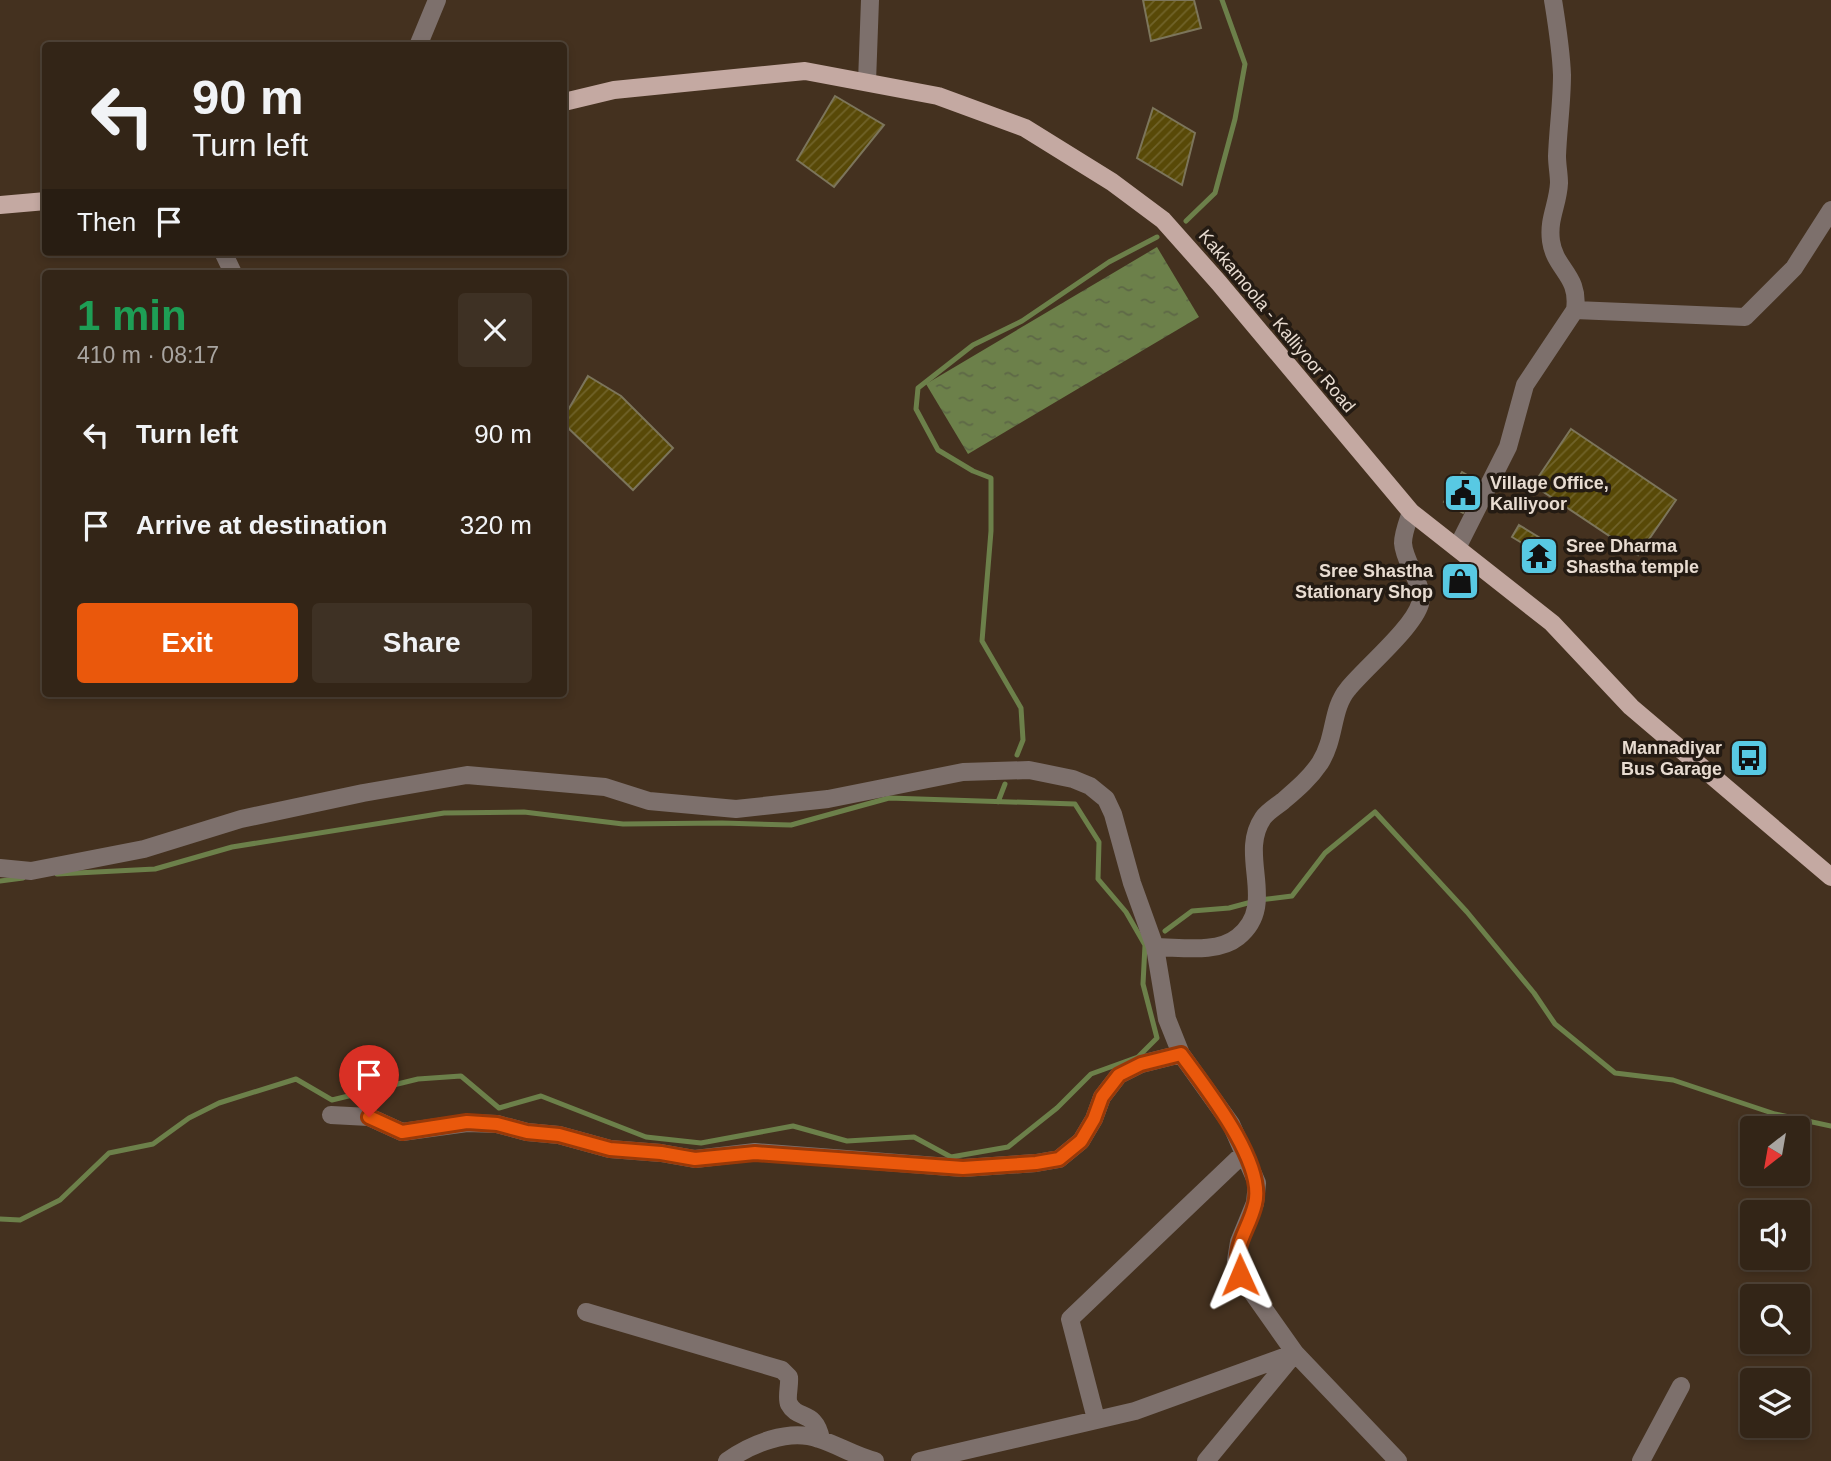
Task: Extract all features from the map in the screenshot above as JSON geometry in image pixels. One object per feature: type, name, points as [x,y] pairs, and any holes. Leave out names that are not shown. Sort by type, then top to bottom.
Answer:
[{"type":"main road","name":"Kakkamoola - Kalliyoor Road","points":[[567,101],[614,90],[805,71],[938,96],[1025,128],[1112,182],[1163,220],[1411,512],[1552,623],[1631,706],[1831,877]]},
{"type":"main road","points":[[0,205],[42,201]]},
{"type":"street","points":[[420,42],[437,0]]},
{"type":"street","points":[[867,82],[870,0]]},
{"type":"street","points":[[1457,548],[1508,447],[1525,385],[1575,310],[1577,296],[1574,285],[1552,245],[1549,222],[1557,200],[1559,183],[1557,158],[1562,77],[1553,0]]},
{"type":"street","points":[[1575,310],[1745,317],[1794,268],[1831,211]]},
{"type":"street","points":[[1155,947],[1216,947],[1237,939],[1253,922],[1259,900],[1253,860],[1256,838],[1263,819],[1301,786],[1319,764],[1329,748],[1338,706],[1346,691],[1412,618],[1420,602],[1418,586],[1407,563],[1403,541],[1411,512]]},
{"type":"street","points":[[0,868],[31,871],[144,849],[242,819],[363,793],[467,775],[605,787],[649,801],[736,809],[828,799],[963,772],[1029,770],[1073,779],[1090,786],[1106,799],[1113,814],[1132,883],[1155,947],[1167,1019],[1181,1054],[1231,1124],[1257,1183],[1255,1203],[1239,1242],[1236,1261],[1240,1275],[1295,1353],[1398,1461]]},
{"type":"street","points":[[331,1115],[369,1117],[402,1132],[467,1122],[497,1124],[527,1132],[559,1135],[610,1149],[695,1159],[755,1153],[963,1168],[1036,1163],[1059,1159],[1081,1141],[1094,1119],[1102,1097],[1119,1075],[1141,1064],[1181,1054]]},
{"type":"street","points":[[1096,1419],[1070,1319],[1244,1153]]},
{"type":"street","points":[[586,1312],[782,1370],[789,1377],[790,1407],[812,1418],[821,1439]]},
{"type":"street","points":[[920,1461],[1135,1411],[1295,1353]]},
{"type":"street","points":[[1206,1461],[1295,1353]]},
{"type":"street","points":[[1641,1461],[1681,1386]]},
{"type":"street","points":[[727,1461],[746,1448],[776,1437],[813,1437],[875,1461]]},
{"type":"water","points":[[1157,247],[1199,317],[968,454],[926,384]]},
{"type":"building","points":[[1143,0],[1194,0],[1201,28],[1151,41]]},
{"type":"building","points":[[835,96],[884,125],[834,187],[797,160]]},
{"type":"building","points":[[1153,108],[1195,133],[1182,185],[1137,158]]},
{"type":"building","points":[[588,376],[621,396],[673,448],[633,490],[567,427],[567,412]]},
{"type":"building","points":[[1571,429],[1676,500],[1638,555],[1533,485]]},
{"type":"building","name":"Village Office, Kalliyoor","points":[[1462,472],[1481,483],[1463,513],[1444,502]]},
{"type":"building","name":"Sree Dharma Shastha temple","points":[[1519,525],[1555,547],[1540,573],[1524,563],[1532,549],[1512,537]]},
{"type":"waterway","points":[[1186,221],[1215,193],[1235,119],[1245,64],[1222,0]]},
{"type":"waterway","points":[[1017,755],[1023,740],[1021,708],[982,641],[991,531],[991,478],[973,471],[938,450],[916,409],[918,388],[973,345],[1022,321],[1109,262],[1157,237]]},
{"type":"waterway","points":[[998,802],[1005,784]]},
{"type":"waterway","points":[[0,1219],[20,1220],[60,1200],[109,1153],[153,1144],[189,1118],[219,1103],[296,1079],[332,1100],[418,1079],[461,1076],[499,1108],[541,1096],[646,1137],[701,1143],[793,1126],[847,1141],[914,1137],[951,1157],[1008,1147],[1057,1108],[1091,1074],[1138,1057],[1157,1038],[1143,984],[1145,945],[1126,912],[1098,879],[1099,842],[1075,804],[889,798],[791,825],[623,824],[524,812],[444,813],[232,847],[155,869],[57,874]]},
{"type":"waterway","points":[[1165,931],[1192,911],[1229,908],[1259,900],[1292,896],[1325,853],[1375,812],[1467,912],[1534,993],[1555,1024],[1615,1073],[1673,1080],[1775,1114],[1831,1126]]},
{"type":"waterway","points":[[0,881],[23,878]]},
{"type":"place","name":"Village Office, Kalliyoor","points":[[1463,493]]},
{"type":"place","name":"Sree Dharma Shastha temple","points":[[1539,556]]},
{"type":"place","name":"Sree Shastha Stationary Shop","points":[[1460,581]]},
{"type":"place","name":"Mannadiyar Bus Garage","points":[[1749,758]]},
{"type":"route","points":[[369,1117],[402,1132],[467,1122],[497,1124],[527,1132],[559,1135],[610,1149],[695,1159],[755,1153],[963,1168],[1036,1163],[1059,1159],[1081,1141],[1094,1119],[1102,1097],[1119,1075],[1141,1064],[1181,1054],[1231,1124],[1257,1183],[1255,1203],[1239,1242],[1236,1261],[1240,1275]]}]
